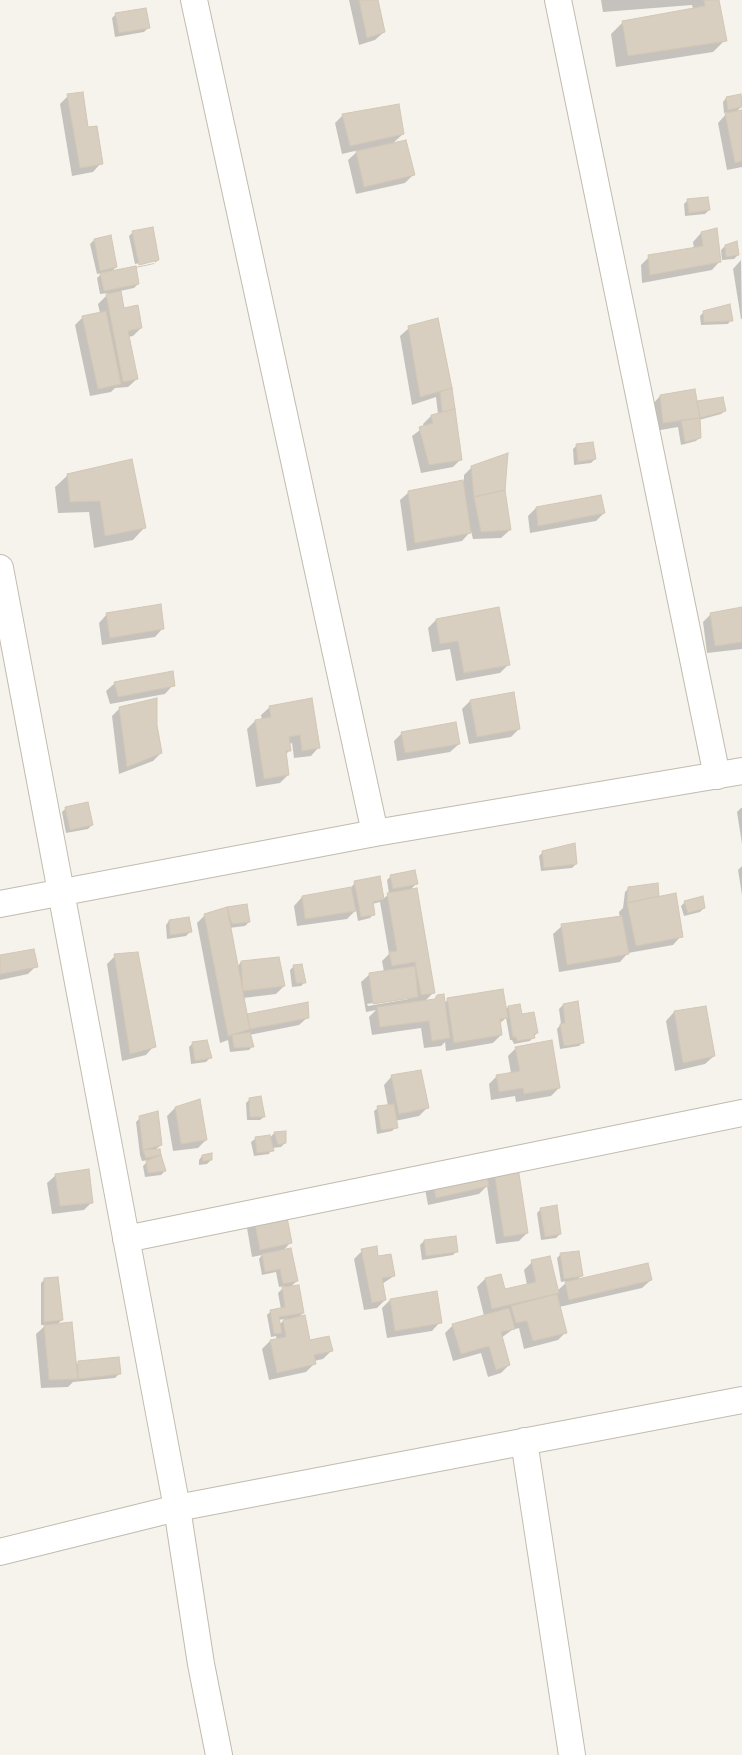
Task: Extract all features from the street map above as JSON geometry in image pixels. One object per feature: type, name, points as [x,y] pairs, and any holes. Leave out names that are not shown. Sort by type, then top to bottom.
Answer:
[{"type":"street","points":[[194,0],[375,833]]},
{"type":"street","points":[[0,904],[375,833],[730,774],[558,0]]},
{"type":"street","points":[[0,568],[177,1508],[201,1664],[219,1755]]},
{"type":"street","points":[[126,1239],[742,1113]]},
{"type":"street","points":[[0,1552],[177,1508],[742,1400]]},
{"type":"street","points":[[524,1441],[572,1755]]},
{"type":"building","points":[[359,0],[378,0],[385,32],[367,38]]},
{"type":"building","points":[[704,0],[719,0],[727,41],[628,56],[622,21],[705,6]]},
{"type":"building","points":[[146,8],[150,28],[119,33],[115,13]]},
{"type":"building","points":[[83,92],[88,127],[97,126],[103,164],[80,168],[67,94]]},
{"type":"building","points":[[741,94],[742,107],[728,110],[726,97]]},
{"type":"building","points":[[399,104],[404,134],[350,146],[342,114]]},
{"type":"building","points":[[742,110],[742,161],[735,163],[725,113]]},
{"type":"building","points":[[406,140],[415,175],[364,187],[356,151]]},
{"type":"building","points":[[708,197],[710,210],[689,213],[687,199]]},
{"type":"building","points":[[153,227],[159,260],[139,265],[132,231]]},
{"type":"building","points":[[717,228],[721,262],[650,275],[648,255],[703,246],[701,232]]},
{"type":"building","points":[[111,235],[117,267],[100,271],[94,239]]},
{"type":"building","points":[[737,241],[739,255],[726,257],[725,245]]},
{"type":"building","points":[[136,266],[139,284],[104,291],[100,273]]},
{"type":"building","points":[[121,291],[124,308],[138,305],[142,328],[128,331],[138,379],[123,382],[106,294]]},
{"type":"building","points":[[730,304],[733,321],[704,322],[703,311]]},
{"type":"building","points":[[106,311],[121,384],[98,389],[82,316]]},
{"type":"building","points":[[438,318],[452,388],[420,397],[408,326]]},
{"type":"building","points":[[452,388],[455,409],[442,412],[440,392]]},
{"type":"building","points":[[695,389],[700,418],[663,423],[660,395]]},
{"type":"building","points":[[723,397],[726,411],[700,418],[697,401]]},
{"type":"building","points":[[455,409],[462,460],[429,465],[419,427],[433,423],[431,415]]},
{"type":"building","points":[[700,418],[701,438],[685,442],[681,420]]},
{"type":"building","points":[[593,442],[596,459],[578,462],[576,444]]},
{"type":"building","points":[[508,453],[505,490],[474,497],[471,466]]},
{"type":"building","points":[[132,459],[146,528],[105,536],[100,501],[70,502],[67,474]]},
{"type":"building","points":[[463,480],[471,533],[415,543],[408,491]]},
{"type":"building","points":[[505,490],[511,530],[481,532],[474,497]]},
{"type":"building","points":[[601,495],[605,513],[538,526],[536,507]]},
{"type":"building","points":[[161,604],[164,629],[110,638],[106,613]]},
{"type":"building","points":[[499,607],[510,665],[464,673],[458,641],[440,644],[436,619]]},
{"type":"building","points":[[742,607],[742,642],[715,646],[710,613]]},
{"type":"building","points":[[173,671],[175,686],[118,697],[114,682]]},
{"type":"building","points":[[514,692],[520,729],[477,737],[470,700]]},
{"type":"building","points":[[157,698],[157,725],[162,753],[127,767],[119,707]]},
{"type":"building","points":[[312,698],[320,748],[302,751],[300,735],[289,737],[291,751],[286,751],[289,775],[264,779],[255,720],[271,717],[269,706]]},
{"type":"building","points":[[456,722],[460,744],[405,753],[401,732]]},
{"type":"building","points":[[88,802],[93,825],[70,830],[65,807]]},
{"type":"building","points":[[575,843],[577,864],[544,868],[542,851]]},
{"type":"building","points":[[415,870],[418,884],[393,889],[390,875]]},
{"type":"building","points":[[380,876],[384,899],[373,902],[375,915],[361,917],[354,881]]},
{"type":"building","points":[[658,883],[659,896],[627,903],[628,887]]},
{"type":"building","points":[[351,887],[356,911],[305,919],[302,896]]},
{"type":"building","points":[[417,888],[435,993],[421,995],[415,962],[392,966],[389,952],[397,951],[387,893]]},
{"type":"building","points":[[676,893],[683,937],[636,946],[627,903]]},
{"type":"building","points":[[703,896],[705,908],[688,913],[684,901]]},
{"type":"building","points":[[247,904],[250,922],[232,924],[227,907]]},
{"type":"building","points":[[227,907],[250,1029],[228,1036],[204,914]]},
{"type":"building","points":[[622,916],[629,954],[567,965],[561,924]]},
{"type":"building","points":[[189,917],[192,932],[170,935],[169,920]]},
{"type":"building","points":[[34,949],[38,967],[0,974],[0,955]]},
{"type":"building","points":[[138,952],[156,1047],[130,1054],[114,954]]},
{"type":"building","points":[[279,957],[285,986],[243,991],[241,961]]},
{"type":"building","points":[[302,964],[306,983],[296,983],[293,965]]},
{"type":"building","points":[[415,966],[418,997],[373,1004],[369,973]]},
{"type":"building","points":[[503,989],[508,1018],[500,1019],[502,1035],[454,1043],[447,998]]},
{"type":"building","points":[[444,994],[450,1038],[432,1041],[429,1021],[380,1027],[377,1007],[435,999],[437,995]]},
{"type":"building","points":[[578,1001],[584,1043],[564,1046],[560,1024],[565,1023],[563,1004]]},
{"type":"building","points":[[308,1002],[309,1018],[250,1029],[247,1014]]},
{"type":"building","points":[[520,1004],[522,1014],[534,1012],[538,1033],[534,1034],[535,1038],[517,1041],[516,1037],[513,1037],[508,1006]]},
{"type":"building","points":[[706,1006],[715,1056],[683,1063],[674,1011]]},
{"type":"building","points":[[250,1032],[254,1047],[234,1048],[232,1035]]},
{"type":"building","points":[[207,1040],[212,1058],[195,1061],[192,1042]]},
{"type":"building","points":[[552,1040],[560,1088],[524,1094],[523,1088],[499,1092],[496,1075],[520,1071],[515,1047]]},
{"type":"building","points":[[421,1070],[429,1108],[399,1114],[391,1075]]},
{"type":"building","points":[[261,1096],[265,1117],[250,1117],[249,1098]]},
{"type":"building","points":[[200,1099],[207,1140],[181,1144],[175,1107]]},
{"type":"building","points":[[394,1104],[398,1128],[381,1130],[377,1106]]},
{"type":"building","points":[[158,1111],[162,1145],[143,1150],[139,1116]]},
{"type":"building","points":[[286,1131],[286,1143],[278,1145],[274,1132]]},
{"type":"building","points":[[270,1135],[274,1151],[257,1153],[255,1137]]},
{"type":"building","points":[[160,1149],[161,1155],[146,1158],[143,1150]]},
{"type":"building","points":[[212,1153],[212,1160],[203,1161],[202,1155]]},
{"type":"building","points":[[161,1155],[166,1171],[148,1173],[146,1161]]},
{"type":"building","points":[[518,1167],[528,1233],[504,1237],[494,1171]]},
{"type":"building","points":[[485,1168],[489,1186],[436,1198],[432,1179]]},
{"type":"building","points":[[89,1169],[93,1203],[60,1206],[55,1174]]},
{"type":"building","points":[[557,1205],[561,1234],[545,1237],[540,1208]]},
{"type":"building","points":[[286,1212],[292,1243],[260,1250],[254,1219]]},
{"type":"building","points":[[456,1236],[458,1252],[426,1256],[424,1240]]},
{"type":"building","points":[[377,1246],[378,1256],[391,1254],[395,1276],[382,1278],[386,1300],[372,1303],[361,1249]]},
{"type":"building","points":[[291,1248],[298,1281],[283,1284],[280,1269],[265,1272],[262,1254]]},
{"type":"building","points":[[579,1251],[583,1276],[564,1279],[560,1253]]},
{"type":"building","points":[[550,1256],[559,1293],[492,1309],[485,1278],[501,1274],[505,1289],[536,1282],[531,1260]]},
{"type":"building","points":[[648,1263],[652,1280],[569,1300],[565,1282]]},
{"type":"building","points":[[58,1277],[63,1320],[44,1322],[44,1278]]},
{"type":"building","points":[[299,1285],[304,1313],[279,1317],[282,1333],[274,1334],[270,1310],[285,1307],[282,1287]]},
{"type":"building","points":[[437,1291],[442,1323],[395,1331],[390,1299]]},
{"type":"building","points":[[557,1294],[567,1333],[533,1341],[527,1321],[516,1323],[511,1306]]},
{"type":"building","points":[[509,1308],[515,1329],[501,1332],[510,1365],[496,1370],[489,1346],[461,1354],[452,1324]]},
{"type":"building","points":[[305,1315],[310,1340],[329,1336],[333,1351],[314,1355],[316,1364],[277,1373],[270,1340],[286,1337],[283,1320]]},
{"type":"building","points":[[72,1322],[78,1379],[49,1380],[44,1325]]},
{"type":"building","points":[[119,1357],[121,1374],[78,1379],[78,1361]]}]
